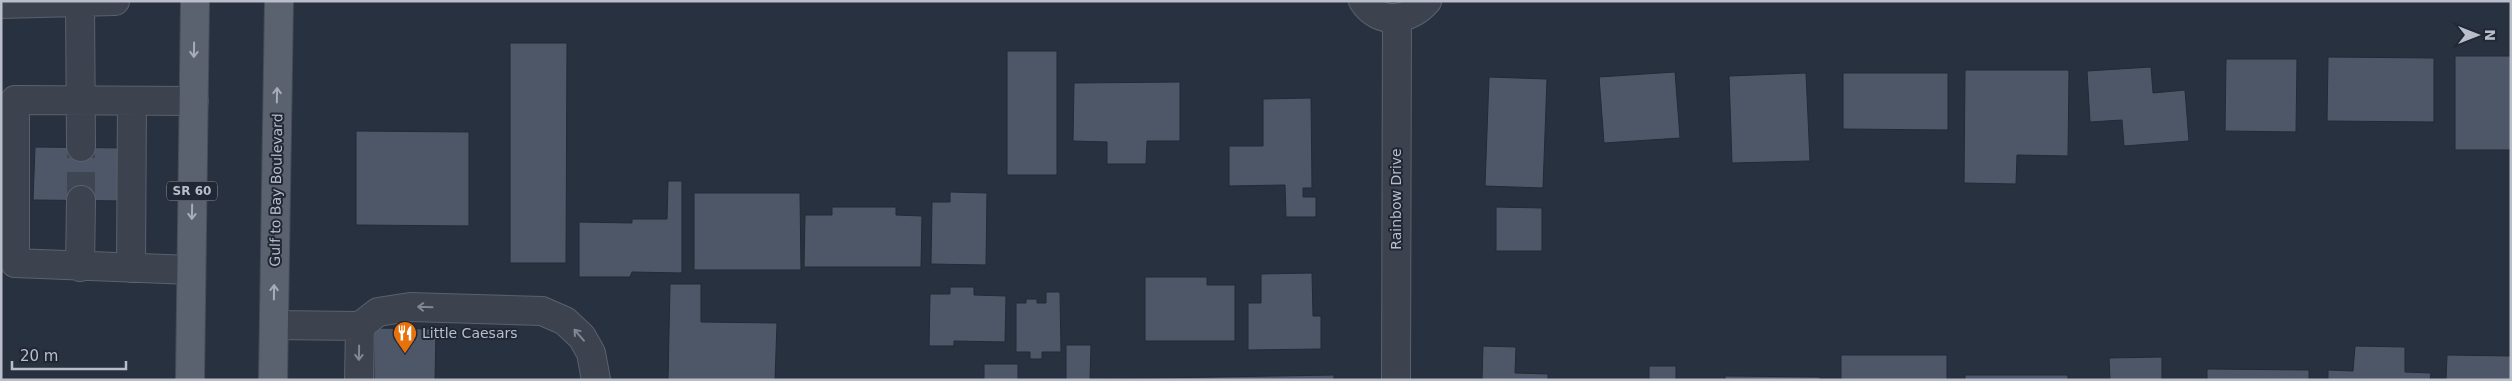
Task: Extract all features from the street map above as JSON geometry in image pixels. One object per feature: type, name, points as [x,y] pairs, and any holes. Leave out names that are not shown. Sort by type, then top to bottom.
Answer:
[{"type":"main road","name":"SR 60","points":[[190,380],[195,1]]},
{"type":"main road","name":"Gulf to Bay Boulevard","points":[[273,380],[278,1]]},
{"type":"street","points":[[1,4],[115,1]]},
{"type":"street","points":[[1363,1],[1374,12],[1397,19],[1420,10],[1427,1]]},
{"type":"street","points":[[80,2],[81,147]]},
{"type":"street","name":"Rainbow Drive","points":[[1396,380],[1397,19]]},
{"type":"street","points":[[191,270],[15,263],[15,100],[194,102]]},
{"type":"street","points":[[131,268],[132,101]]},
{"type":"street","points":[[80,266],[81,200]]},
{"type":"street","points":[[274,325],[360,326],[378,312],[410,307],[542,311],[565,321],[582,337],[591,353],[596,380]]},
{"type":"street","points":[[359,380],[360,326]]},
{"type":"building","points":[[510,43],[567,43],[566,263],[510,263]]},
{"type":"building","points":[[1007,51],[1057,51],[1057,175],[1007,175]]},
{"type":"building","points":[[2455,56],[2511,56],[2511,150],[2455,150]]},
{"type":"building","points":[[2328,57],[2434,58],[2434,122],[2327,121]]},
{"type":"building","points":[[2226,59],[2297,59],[2296,132],[2225,131]]},
{"type":"building","points":[[2151,67],[2153,93],[2185,90],[2189,141],[2124,146],[2122,120],[2090,122],[2087,71]]},
{"type":"building","points":[[1965,70],[2069,70],[2068,156],[2017,155],[2016,184],[1964,183]]},
{"type":"building","points":[[1675,72],[1680,138],[1604,143],[1599,77]]},
{"type":"building","points":[[1806,73],[1810,161],[1732,163],[1729,76]]},
{"type":"building","points":[[1843,73],[1948,73],[1948,130],[1843,129]]},
{"type":"building","points":[[1489,77],[1547,79],[1543,188],[1485,186]]},
{"type":"building","points":[[1180,82],[1180,141],[1147,141],[1146,164],[1107,164],[1107,142],[1073,141],[1074,83]]},
{"type":"building","points":[[1311,98],[1312,188],[1303,188],[1303,197],[1316,197],[1316,217],[1286,217],[1285,185],[1229,186],[1229,146],[1263,146],[1263,99]]},
{"type":"building","points":[[356,131],[469,132],[469,226],[356,225]]},
{"type":"building","points":[[35,147],[129,148],[127,201],[33,200]]},
{"type":"building","points":[[668,181],[682,181],[682,273],[632,272],[630,277],[579,277],[579,222],[632,223],[632,219],[667,219]]},
{"type":"building","points":[[950,192],[987,193],[986,265],[931,264],[932,202],[950,202]]},
{"type":"building","points":[[694,193],[800,193],[801,270],[694,270]]},
{"type":"building","points":[[832,207],[896,207],[896,215],[922,216],[921,267],[804,267],[805,215],[832,215]]},
{"type":"building","points":[[1496,207],[1542,208],[1542,251],[1496,251]]},
{"type":"building","points":[[1312,273],[1313,316],[1321,316],[1321,349],[1248,350],[1248,303],[1261,303],[1261,274]]},
{"type":"building","points":[[1145,277],[1207,277],[1207,285],[1235,285],[1235,341],[1145,341]]},
{"type":"building","points":[[670,284],[701,284],[701,322],[777,323],[775,380],[668,380]]},
{"type":"building","points":[[950,287],[974,287],[974,295],[1006,296],[1005,342],[954,341],[954,346],[929,346],[930,294],[950,294]]},
{"type":"building","points":[[1046,292],[1060,292],[1061,352],[1042,352],[1042,359],[1030,359],[1030,352],[1016,352],[1016,303],[1026,303],[1026,299],[1037,299],[1037,303],[1046,303]]},
{"type":"building","name":"Little Caesars","points":[[374,328],[436,329],[435,380],[374,380]]},
{"type":"building","points":[[1066,345],[1091,345],[1090,380],[1066,380]]},
{"type":"building","points":[[1483,346],[1516,347],[1515,373],[1548,374],[1548,380],[1482,380]]},
{"type":"building","points":[[2355,346],[2405,347],[2405,372],[2431,373],[2430,380],[2328,380],[2328,370],[2353,371]]},
{"type":"building","points":[[1841,355],[1947,355],[1947,380],[1841,380]]},
{"type":"building","points":[[2447,355],[2511,356],[2511,380],[2446,380]]},
{"type":"building","points":[[2162,357],[2162,380],[2110,380],[2109,358]]},
{"type":"building","points":[[984,364],[1018,364],[1018,380],[984,380]]},
{"type":"building","points":[[1649,366],[1676,366],[1676,380],[1649,380]]},
{"type":"building","points":[[2207,369],[2309,370],[2309,380],[2207,380]]},
{"type":"building","points":[[1334,375],[1334,380],[1099,379]]},
{"type":"building","points":[[1965,375],[2068,375],[2068,380],[1965,380]]},
{"type":"building","points":[[1725,376],[1820,377],[1820,380],[1725,380]]},
{"type":"tunnel","points":[[81,147],[81,200]]},
{"type":"place","name":"Little Caesars","points":[[405,354]]}]
